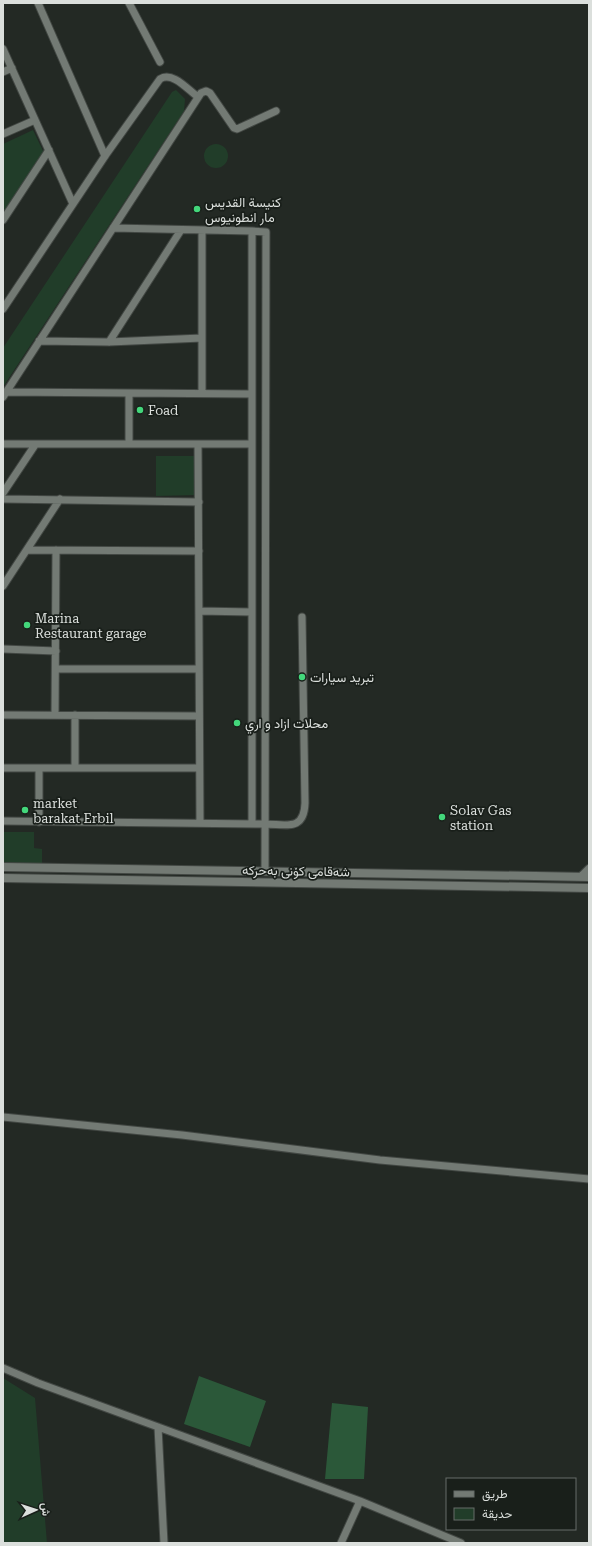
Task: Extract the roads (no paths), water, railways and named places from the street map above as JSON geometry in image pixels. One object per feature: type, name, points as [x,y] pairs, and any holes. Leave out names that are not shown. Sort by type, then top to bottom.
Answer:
[{"type":"street","points":[[38,3],[105,156]]},
{"type":"street","points":[[129,3],[160,62]]},
{"type":"street","points":[[3,49],[73,204]]},
{"type":"street","points":[[3,72],[12,68]]},
{"type":"street","points":[[3,307],[105,156],[158,81],[162,77],[173,77],[198,97]]},
{"type":"street","points":[[5,394],[202,92],[210,93],[234,128],[237,130],[276,112]]},
{"type":"street","points":[[3,134],[35,120]]},
{"type":"street","points":[[3,220],[49,150]]},
{"type":"street","points":[[113,228],[266,232],[265,871]]},
{"type":"street","points":[[109,342],[181,230]]},
{"type":"street","points":[[202,230],[202,393]]},
{"type":"street","points":[[252,231],[252,824]]},
{"type":"street","points":[[39,341],[109,342],[202,338]]},
{"type":"street","points":[[5,394],[252,394]]},
{"type":"street","points":[[129,394],[129,444]]},
{"type":"street","points":[[3,444],[252,444]]},
{"type":"street","points":[[198,444],[200,823]]},
{"type":"street","points":[[3,493],[35,445]]},
{"type":"street","points":[[3,499],[199,502]]},
{"type":"street","points":[[3,586],[60,499]]},
{"type":"street","points":[[27,550],[199,551]]},
{"type":"street","points":[[55,715],[56,550]]},
{"type":"street","points":[[199,611],[252,612]]},
{"type":"street","points":[[3,821],[252,824],[298,823],[303,818],[304,813],[302,617]]},
{"type":"street","points":[[3,649],[56,651]]},
{"type":"street","points":[[56,669],[199,669]]},
{"type":"street","points":[[3,715],[199,716]]},
{"type":"street","points":[[75,715],[75,768]]},
{"type":"street","points":[[3,768],[200,768]]},
{"type":"street","points":[[39,768],[39,822]]},
{"type":"street","name":"شەقامی کۆنی بەحرکە","points":[[3,867],[585,876]]},
{"type":"street","points":[[585,876],[589,869]]},
{"type":"street","name":"شەقامی کۆنی بەحرکە","points":[[3,878],[589,888]]},
{"type":"street","points":[[3,1117],[182,1135],[380,1160],[589,1179]]},
{"type":"street","points":[[3,1368],[38,1383],[360,1501],[461,1543]]},
{"type":"street","points":[[158,1427],[164,1543]]},
{"type":"street","points":[[341,1543],[360,1501]]},
{"type":"place","name":"كنيسة القديس مار انطونيوس","points":[[197,209]]},
{"type":"place","name":"Foad","points":[[140,410]]},
{"type":"place","name":"Marina Restaurant garage","points":[[27,625]]},
{"type":"place","name":"تبريد سيارات","points":[[302,677]]},
{"type":"place","name":"محلات ازاد و اري","points":[[237,723]]},
{"type":"place","name":"market barakat Erbil","points":[[25,810]]},
{"type":"place","name":"Solav Gas station","points":[[442,817]]}]
